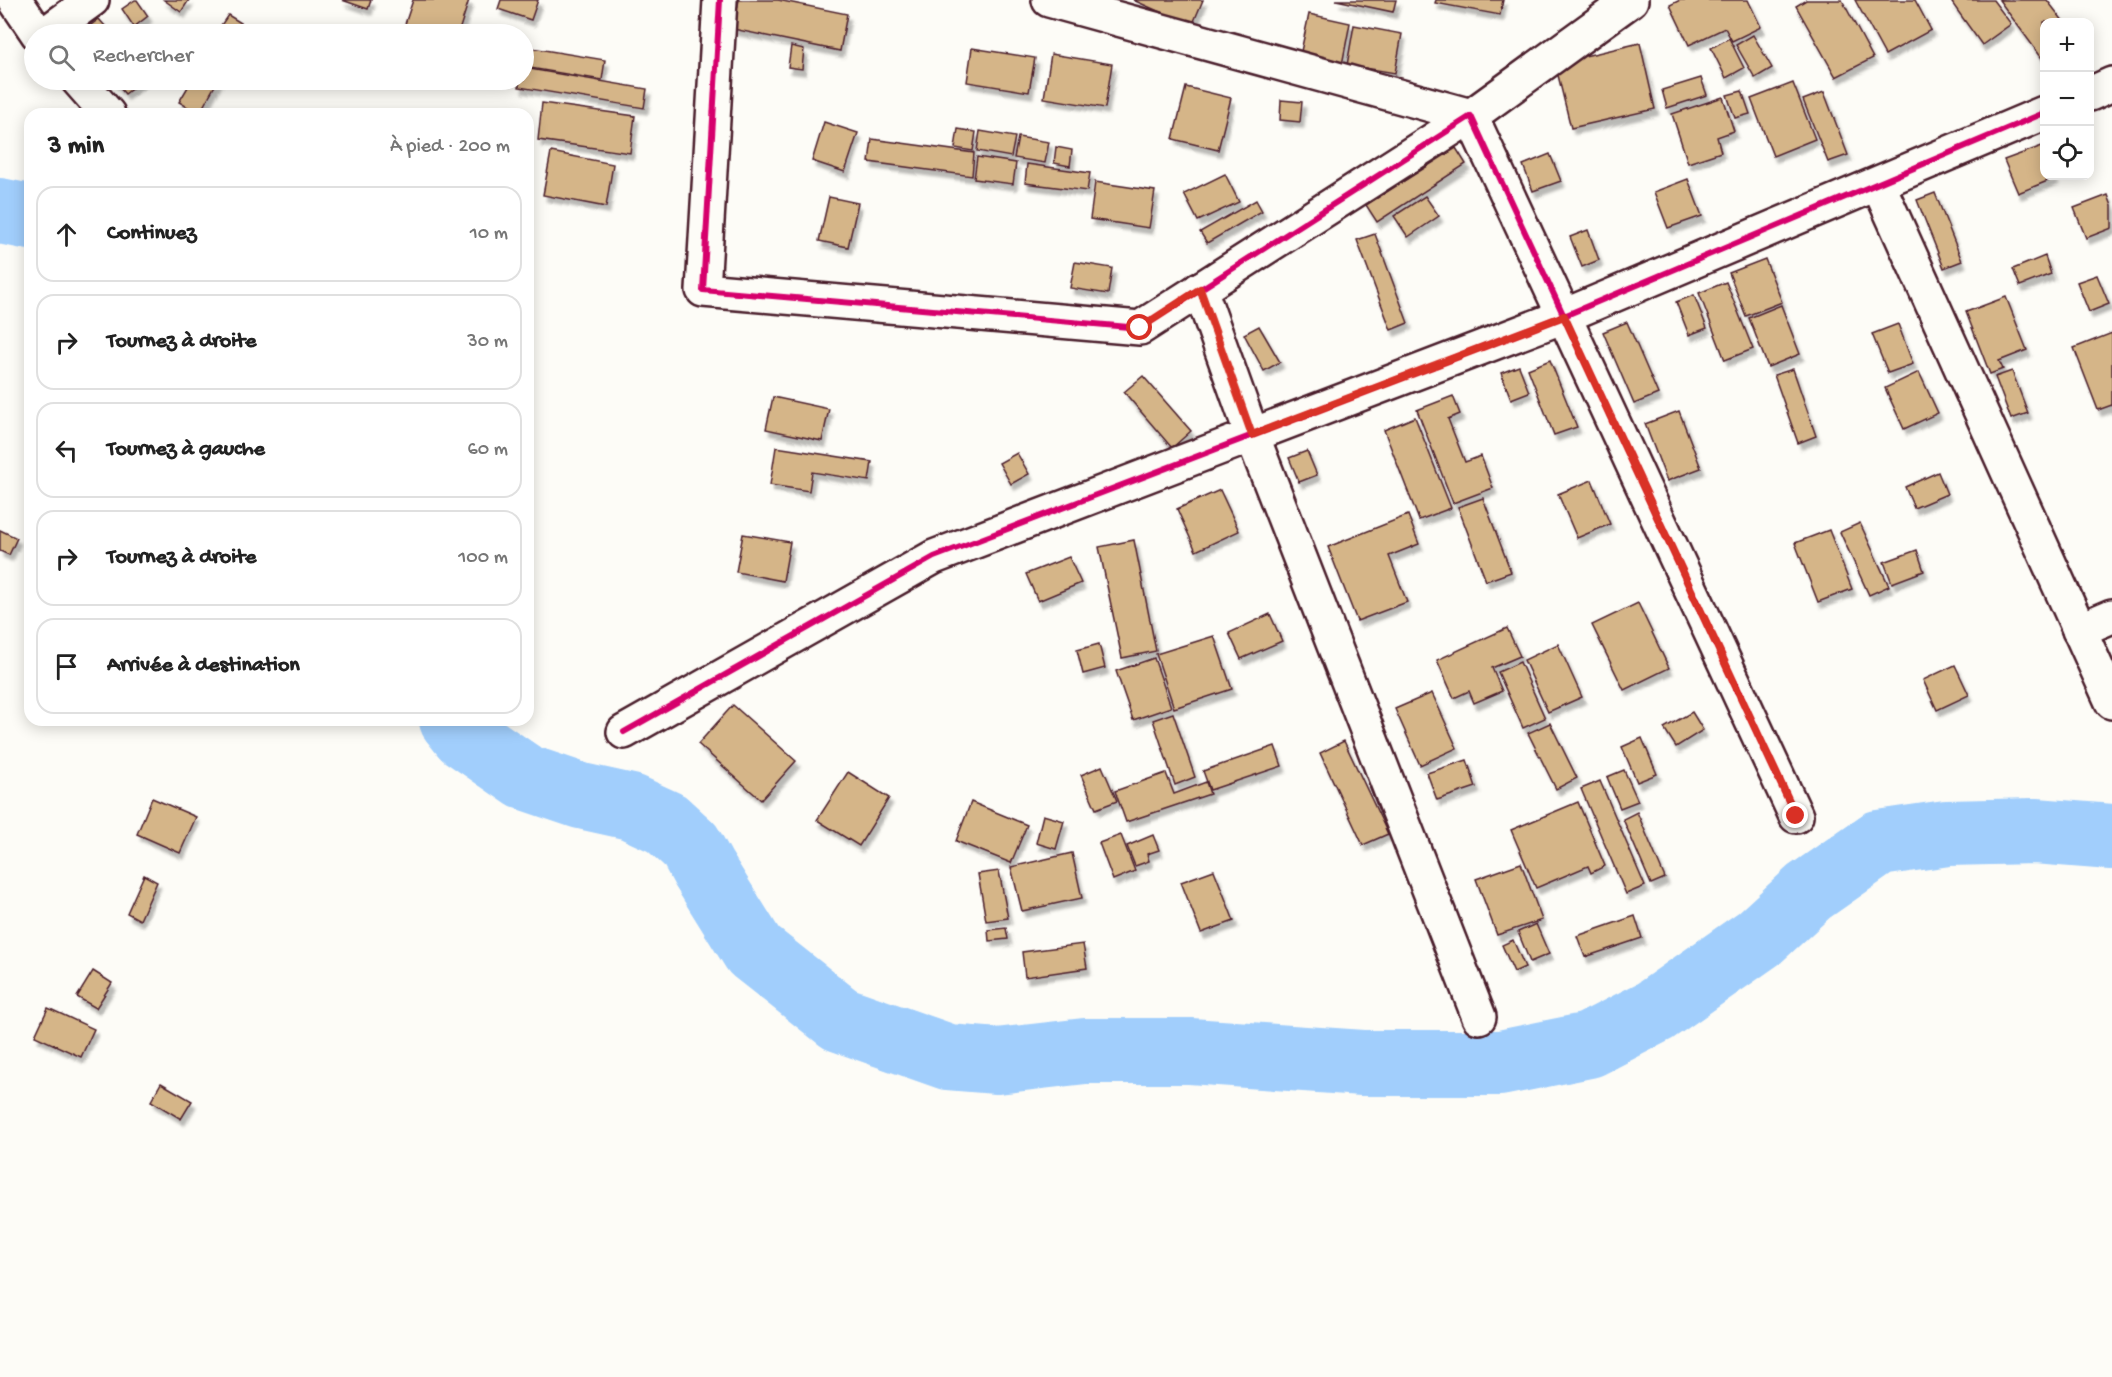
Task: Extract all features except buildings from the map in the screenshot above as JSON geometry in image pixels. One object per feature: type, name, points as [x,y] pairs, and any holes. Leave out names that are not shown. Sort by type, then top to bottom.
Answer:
[{"type":"street","points":[[15,0],[31,24]]},
{"type":"street","points":[[59,24],[92,0]]},
{"type":"street","points":[[720,0],[704,290],[1140,328],[1471,116],[1631,0]]},
{"type":"street","points":[[1049,0],[1471,116],[1796,816]]},
{"type":"street","points":[[2094,92],[2112,84]]},
{"type":"street","points":[[87,90],[103,108]]},
{"type":"street","points":[[624,732],[934,557],[1564,316],[2040,115]]},
{"type":"street","points":[[1878,184],[2112,702]]},
{"type":"street","points":[[1200,289],[1252,435],[1479,1017]]},
{"type":"street","points":[[2079,630],[2112,616]]},
{"type":"waterway","points":[[0,211],[24,216]]},
{"type":"waterway","points":[[457,726],[464,735],[525,777],[581,796],[631,807],[666,823],[690,845],[754,951],[840,1019],[948,1057],[997,1061],[1085,1051],[1190,1051],[1363,1063],[1500,1063],[1589,1045],[1655,1011],[1759,938],[1809,892],[1879,843],[1947,833],[2035,831],[2112,837]]},
{"type":"cycle path","points":[[720,0],[703,290],[1140,328],[1471,116],[1796,816]]},
{"type":"cycle path","points":[[624,732],[934,557],[1564,316],[2040,115]]},
{"type":"route","points":[[1140,328],[1200,289],[1252,435],[1564,316],[1796,816]]}]
